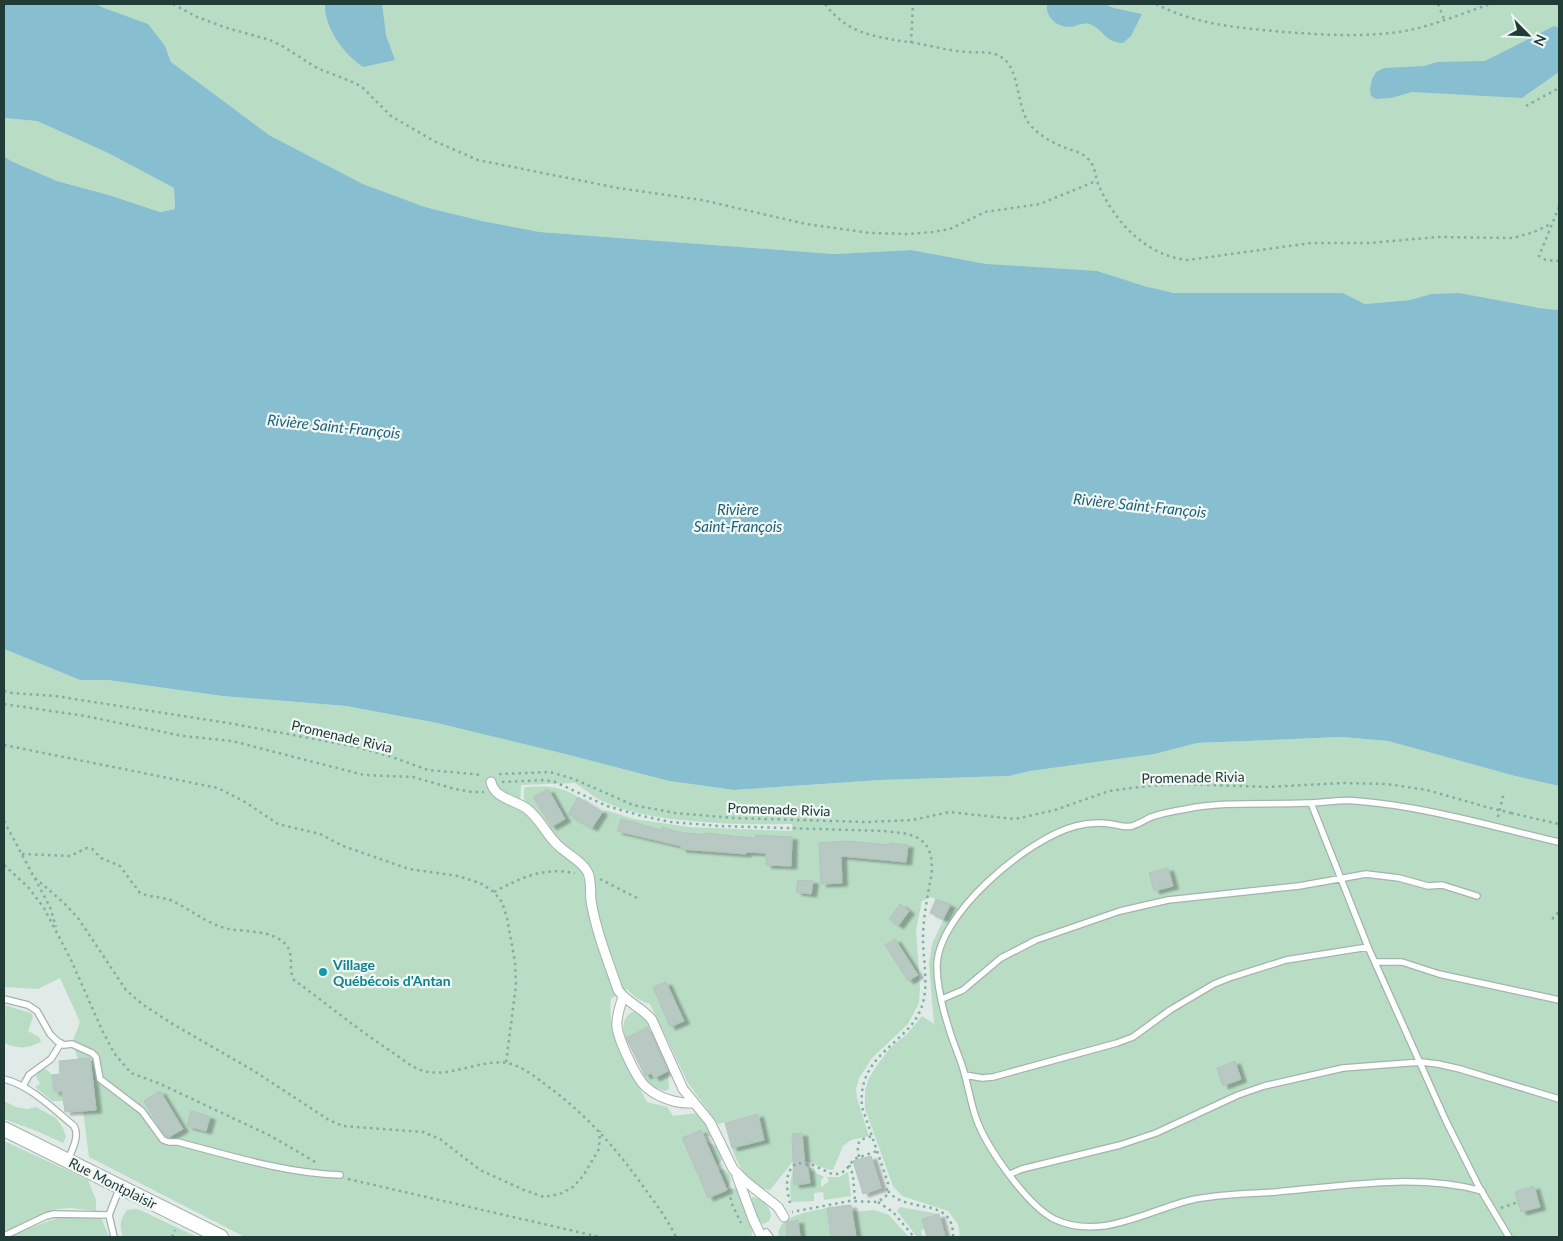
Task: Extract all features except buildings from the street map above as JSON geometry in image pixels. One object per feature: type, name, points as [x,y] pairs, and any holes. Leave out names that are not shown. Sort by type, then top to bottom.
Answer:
[{"type":"street","points":[[490,780],[498,795],[518,803],[534,815],[551,838],[581,865],[589,875],[595,917],[618,990],[623,997],[648,1014],[652,1020],[683,1090],[710,1122],[736,1173],[753,1219],[766,1235]]},
{"type":"street","points":[[623,997],[617,1026],[619,1038],[642,1082],[652,1092],[670,1100],[693,1103]]},
{"type":"street","name":"Rue Montplaisir","points":[[4,1129],[221,1237]]},
{"type":"street","points":[[736,1173],[788,1215]]},
{"type":"lane","points":[[1482,1191],[1442,1184],[1379,1183],[1191,1200],[1117,1225],[1079,1227],[1053,1218],[1032,1203],[991,1149],[982,1132],[946,1020],[937,967],[938,954],[950,927],[986,884],[1013,860],[1046,837],[1074,826],[1110,823],[1127,827],[1161,814],[1202,806],[1311,803],[1344,800],[1402,806],[1559,842]]},
{"type":"lane","points":[[1311,803],[1368,947],[1446,1121],[1482,1191],[1509,1237]]},
{"type":"lane","points":[[942,999],[962,990],[1012,951],[1036,940],[1120,911],[1168,900],[1299,886],[1366,874],[1380,874],[1428,886],[1442,885],[1476,896]]},
{"type":"lane","points":[[965,1075],[982,1078],[993,1077],[1118,1043],[1133,1037],[1170,1010],[1214,984],[1228,978],[1286,960],[1368,947]]},
{"type":"lane","points":[[1375,962],[1402,962],[1439,974],[1559,1000]]},
{"type":"lane","points":[[4,999],[28,1005],[37,1011],[50,1034],[64,1045],[72,1044],[85,1048],[92,1053],[96,1057],[100,1079],[142,1111],[164,1140],[245,1160],[318,1174],[340,1175]]},
{"type":"lane","points":[[23,1086],[29,1075],[51,1059],[61,1043]]},
{"type":"lane","points":[[1010,1174],[1022,1169],[1120,1145],[1156,1133],[1238,1095],[1264,1086],[1343,1068],[1421,1062],[1438,1064],[1460,1068],[1559,1099]]},
{"type":"lane","points":[[4,1079],[23,1086],[76,1129],[74,1143],[68,1160]]},
{"type":"lane","points":[[114,1237],[109,1215],[120,1186]]},
{"type":"lane","points":[[4,1236],[54,1214],[109,1215]]},
{"type":"path","points":[[174,4],[212,23],[270,40],[317,68],[359,85],[391,116],[427,137],[468,157],[489,163],[618,188],[710,202],[806,224],[870,233],[910,234],[950,229],[986,212],[1040,204],[1096,181]]},
{"type":"path","points":[[825,4],[842,22],[861,33],[880,39],[966,52],[995,54],[1004,59],[1010,67],[1028,123],[1048,140],[1079,153],[1090,160],[1094,168],[1096,181],[1114,213],[1131,233],[1148,246],[1172,258],[1188,260],[1311,243],[1369,243],[1438,237],[1513,238],[1534,232],[1551,224]]},
{"type":"path","points":[[911,43],[913,4]]},
{"type":"path","points":[[1156,4],[1184,16],[1215,25],[1298,33],[1367,36],[1411,29],[1490,4]]},
{"type":"path","points":[[1438,4],[1444,20]]},
{"type":"path","points":[[1526,106],[1559,88]]},
{"type":"path","points":[[1559,207],[1539,256],[1546,260],[1559,261]]},
{"type":"path","name":"Promenade Rivia","points":[[4,691],[55,696],[234,724],[357,748],[392,757],[428,770],[490,780],[550,772],[574,779],[633,805],[675,813],[734,818],[866,822],[914,820],[949,812],[1015,819],[1055,810],[1109,791],[1147,786],[1179,784],[1268,787],[1342,783],[1387,784],[1427,790],[1490,808],[1559,824]]},
{"type":"path","points":[[4,704],[85,716],[182,736],[232,741],[364,775],[413,777],[472,792],[484,792],[490,780],[545,780],[555,782],[607,806],[671,822],[719,826],[884,831],[911,835],[920,839],[927,846],[931,858],[932,872],[924,921],[925,992],[923,1005],[913,1022],[879,1056],[867,1075],[862,1099],[862,1106],[888,1183],[886,1196],[878,1202]]},
{"type":"path","points":[[4,746],[218,788],[245,802],[278,824],[320,834],[343,846],[409,869],[458,876],[480,883],[494,892],[502,902],[515,962],[516,985],[506,1063]]},
{"type":"path","points":[[1497,820],[1504,792]]},
{"type":"path","points":[[4,821],[50,908],[58,934]]},
{"type":"path","points":[[22,854],[70,856],[87,848],[92,849],[101,858],[120,866],[140,893],[169,900],[208,922],[270,936],[283,942],[288,947],[290,953],[294,980],[378,1043],[414,1067],[426,1072],[448,1071],[461,1070],[491,1062],[506,1063],[524,1070],[554,1090],[600,1131],[657,1205],[676,1237]]},
{"type":"path","points":[[4,865],[28,887],[44,908],[114,1053],[131,1073],[158,1083],[271,1136],[354,1181],[600,1237]]},
{"type":"path","points":[[494,892],[517,879],[547,871],[564,871],[589,875],[637,898]]},
{"type":"path","points":[[34,878],[64,903],[78,918],[126,990],[142,1004],[254,1071],[329,1120],[343,1126],[423,1132],[440,1139],[480,1170],[544,1197],[560,1194],[573,1187],[583,1176],[598,1149],[600,1131]]},
{"type":"path","points":[[1552,919],[1559,912]]},
{"type":"path","points":[[859,1157],[858,1142],[872,1136]]},
{"type":"path","points":[[878,1150],[854,1159],[845,1171],[832,1174],[806,1164],[797,1163],[793,1166],[787,1178],[788,1215],[804,1209],[855,1201],[878,1202],[893,1212],[914,1237]]},
{"type":"path","points":[[849,1165],[853,1175],[855,1201]]},
{"type":"path","points":[[888,1190],[893,1197],[902,1202],[944,1213],[949,1218],[953,1237]]},
{"type":"path","points":[[1493,1210],[1518,1202]]},
{"type":"path","points":[[172,1237],[178,1225]]},
{"type":"green space","points":[[96,4],[1559,4],[1559,310],[1431,294],[1410,300],[1365,304],[1343,293],[1174,293],[1144,286],[987,264],[911,250],[834,254],[540,232],[482,221],[425,207],[363,184],[269,135],[171,62],[165,46]]},
{"type":"green space","points":[[4,118],[37,121],[108,153],[174,188],[175,209],[160,212],[109,195],[57,181],[11,161],[4,156]]},
{"type":"green space","points":[[4,649],[80,680],[108,680],[222,696],[346,706],[437,723],[669,781],[734,790],[881,780],[1009,776],[1030,771],[1155,754],[1197,743],[1342,737],[1388,741],[1515,776],[1559,786],[1559,1237],[960,1237],[958,1224],[948,1211],[902,1196],[893,1186],[865,1109],[865,1090],[869,1078],[890,1048],[908,1033],[922,1016],[934,1024],[929,964],[932,944],[950,906],[931,897],[922,901],[916,930],[920,988],[919,1003],[908,1024],[872,1058],[859,1078],[856,1089],[857,1098],[869,1136],[851,1140],[843,1146],[833,1170],[805,1161],[802,1133],[792,1134],[794,1160],[770,1190],[763,1189],[750,1181],[741,1168],[732,1148],[764,1140],[758,1114],[718,1124],[688,1083],[650,1004],[643,1002],[627,989],[611,999],[610,1013],[616,1040],[627,1066],[647,1102],[667,1107],[673,1116],[698,1113],[706,1122],[717,1142],[710,1136],[703,1135],[682,1139],[708,1198],[727,1190],[718,1169],[725,1170],[730,1175],[731,1181],[727,1189],[737,1188],[753,1229],[751,1237],[245,1237],[89,1157],[83,1111],[96,1109],[91,1058],[78,1059],[72,1043],[80,1022],[60,978],[38,989],[4,987]],"holes":[[[575,783],[600,800],[620,808],[667,818],[720,823],[792,824],[792,831],[689,827],[634,819],[605,810],[592,828],[568,814],[578,797],[572,793],[553,788],[526,787],[524,788],[524,800],[560,844],[555,849],[520,807],[521,785]],[[548,789],[565,819],[550,827],[533,797]],[[621,819],[639,825],[636,836],[617,831]],[[641,825],[658,829],[656,840],[639,836]],[[662,827],[679,831],[677,844],[659,841]],[[683,832],[702,835],[699,851],[681,849]],[[704,833],[725,852],[702,850]],[[730,835],[748,837],[746,854],[728,852]],[[756,836],[792,837],[791,866],[766,865],[766,853],[755,852]],[[900,904],[909,911],[898,926],[889,919]],[[894,939],[918,975],[908,981],[885,945]],[[665,982],[673,999],[660,1004],[653,987]]]},
{"type":"green space","points":[[4,1005],[31,1013],[33,1017],[28,1031],[39,1037],[41,1042],[22,1047],[4,1043],[4,1018],[6,1010],[4,1010]]},
{"type":"green space","points":[[634,1011],[640,1013],[652,1025],[625,1039],[623,1030],[625,1019]]},
{"type":"green space","points":[[46,1069],[52,1075],[54,1092],[62,1091],[63,1101],[52,1101],[35,1087],[40,1084],[36,1076],[41,1070]]},
{"type":"green space","points":[[668,1071],[669,1089],[665,1091],[650,1086],[643,1077],[651,1073],[654,1078]]},
{"type":"green space","points":[[4,1101],[16,1107],[27,1109],[36,1107],[56,1118],[63,1128],[66,1137],[63,1143],[4,1119]]},
{"type":"green space","points":[[4,1141],[88,1180],[96,1200],[96,1211],[71,1208],[57,1209],[4,1232]]},
{"type":"green space","points":[[706,1141],[718,1147],[722,1160],[717,1166]]},
{"type":"green space","points":[[793,1168],[795,1185],[810,1183],[808,1168],[814,1168],[816,1173],[824,1177],[821,1180],[821,1187],[829,1181],[827,1177],[839,1177],[848,1172],[851,1196],[824,1200],[823,1192],[814,1193],[814,1201],[791,1202],[790,1184]]},
{"type":"green space","points":[[752,1197],[766,1204],[771,1213],[771,1218],[763,1224],[759,1222],[751,1201]]},
{"type":"green space","points":[[900,1207],[939,1214],[922,1219],[925,1229],[921,1230],[922,1237],[917,1237],[897,1211]]},
{"type":"green space","points":[[827,1208],[831,1237],[779,1237],[779,1230],[782,1224],[788,1219]]},
{"type":"green space","points":[[135,1209],[197,1237],[123,1237],[121,1223],[123,1216],[127,1210]]},
{"type":"green space","points":[[874,1210],[889,1215],[909,1237],[851,1237],[856,1236],[852,1212]]},
{"type":"green space","points":[[101,1217],[109,1237],[8,1237],[58,1218]]},
{"type":"water","name":"Rivière Saint-François","points":[[4,4],[96,4],[148,24],[165,46],[171,62],[269,135],[363,184],[425,207],[482,221],[540,232],[834,254],[911,250],[987,264],[1097,271],[1144,286],[1174,293],[1343,293],[1365,304],[1410,300],[1431,294],[1459,293],[1559,310],[1559,786],[1515,776],[1388,741],[1342,737],[1197,743],[1155,754],[1030,771],[1009,776],[881,780],[734,790],[669,781],[437,723],[346,706],[222,696],[108,680],[80,680],[4,649],[4,156],[11,161],[57,181],[109,195],[160,212],[175,209],[174,188],[108,153],[37,121],[4,118]]},
{"type":"water","points":[[325,4],[382,4],[386,35],[395,60],[363,67],[356,62],[336,40],[328,22]]},
{"type":"water","points":[[1047,4],[1104,4],[1142,14],[1131,36],[1123,43],[1112,41],[1089,24],[1064,27],[1056,23],[1048,13]]},
{"type":"water","points":[[1554,26],[1559,28],[1559,72],[1522,98],[1412,92],[1391,98],[1376,99],[1371,96],[1372,79],[1376,72],[1384,68],[1424,66],[1437,62],[1485,61]]},
{"type":"place","name":"Village Québécois d'Antan","points":[[323,972]]}]
